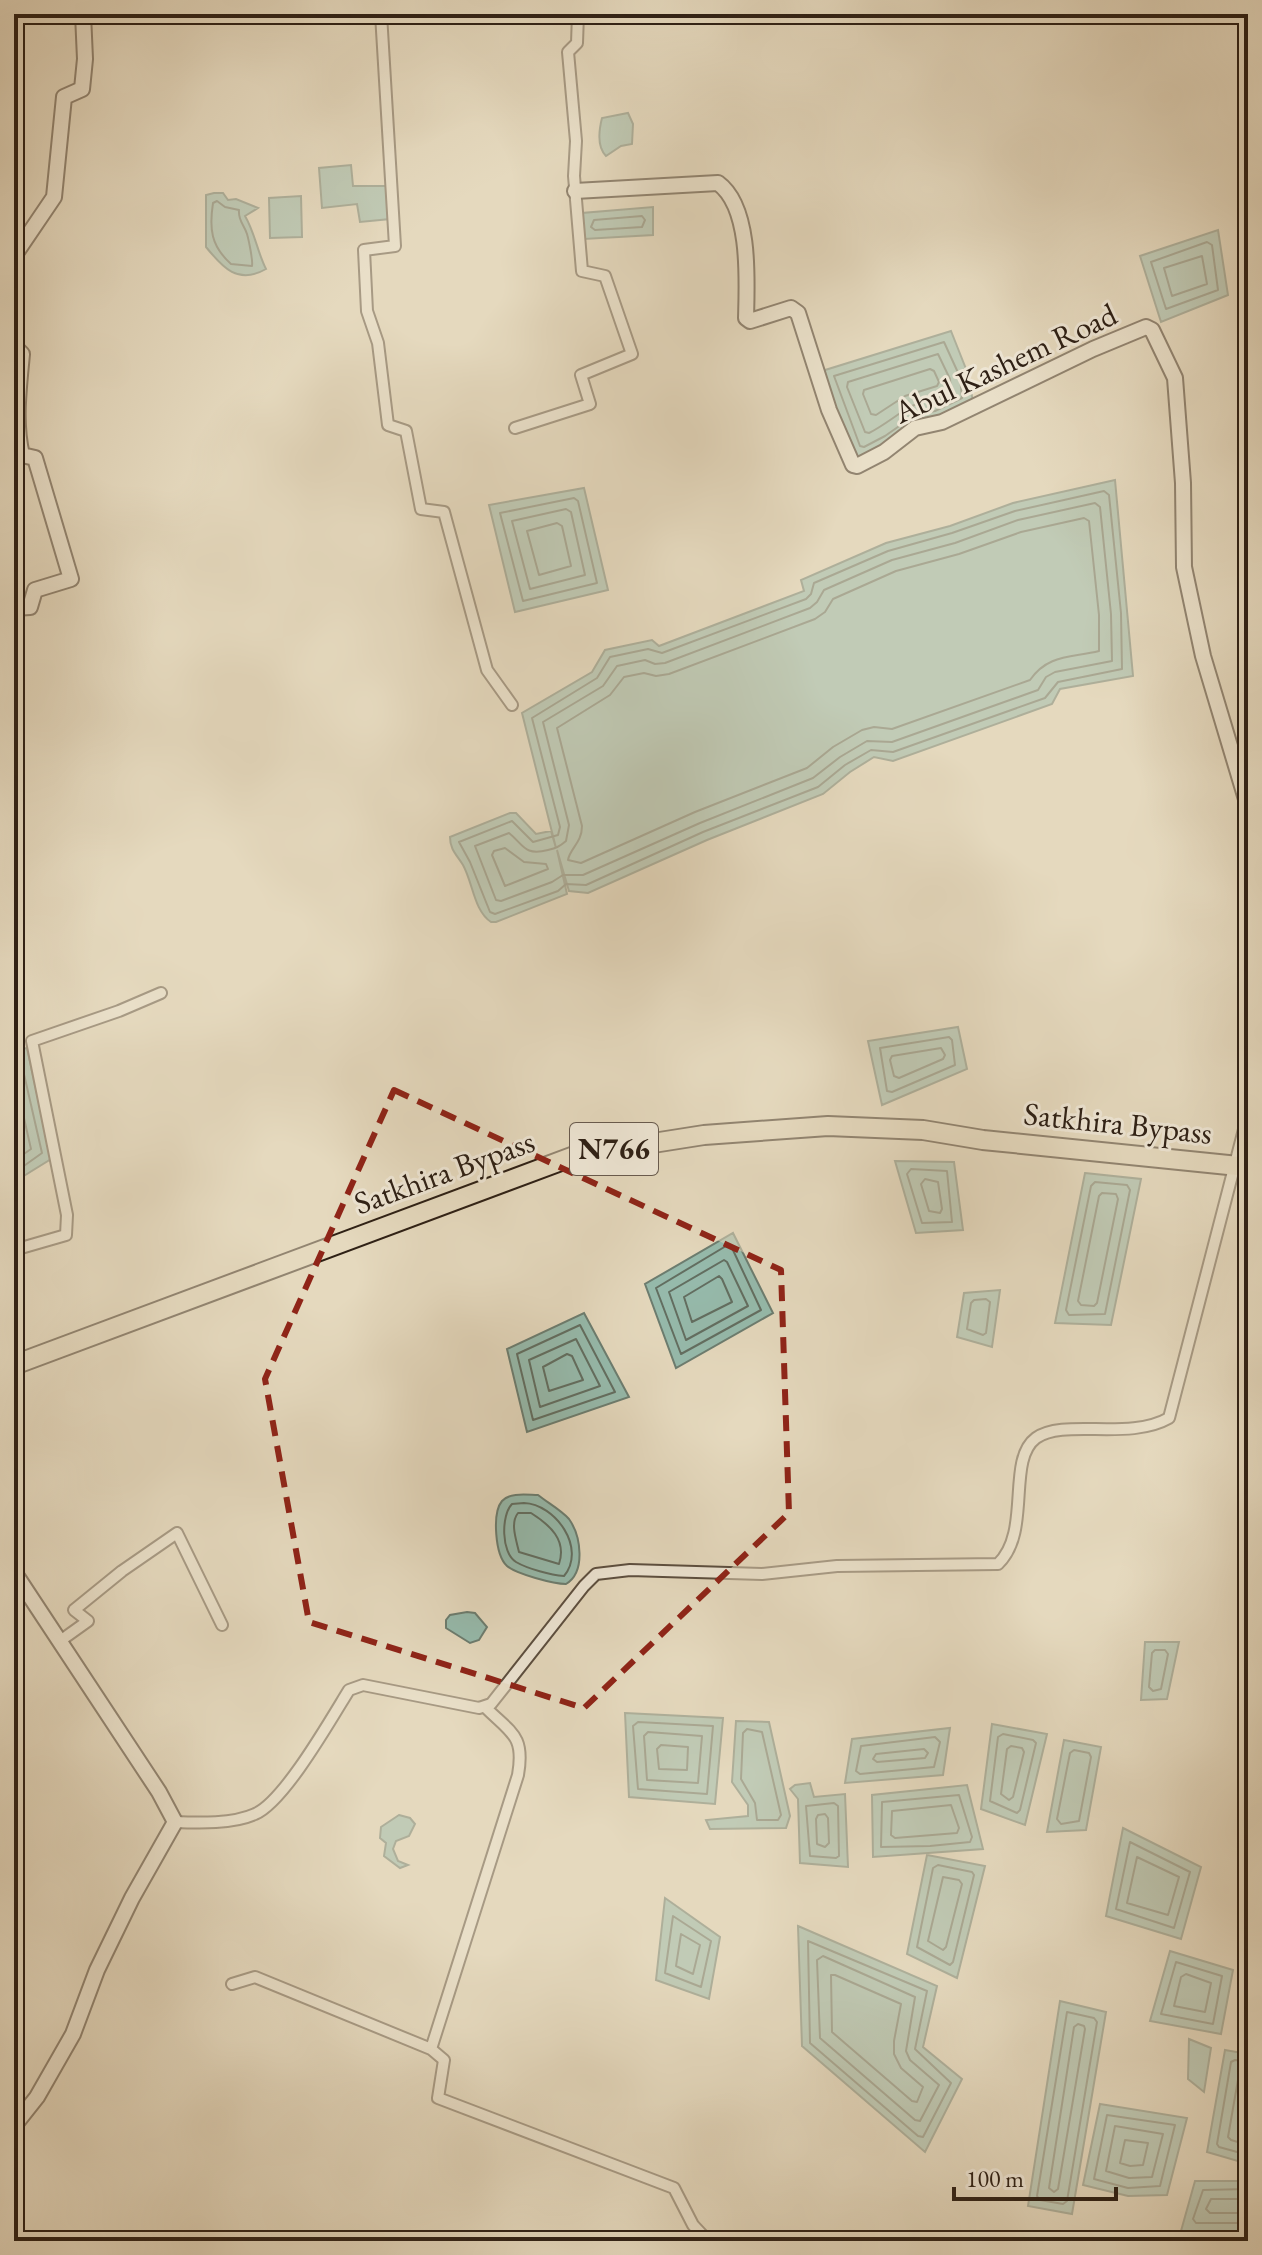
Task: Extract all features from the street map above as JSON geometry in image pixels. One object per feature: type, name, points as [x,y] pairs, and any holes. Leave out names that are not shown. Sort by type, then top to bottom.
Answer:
[{"type":"highway","name":"Satkhira Bypass","points":[[14,1365],[577,1155],[704,1135],[828,1126],[923,1130],[983,1140],[1241,1166]]},
{"type":"street","points":[[14,256],[54,197],[64,97],[82,89],[85,59],[83,14]]},
{"type":"street","points":[[381,14],[395,246],[364,250],[367,311],[378,343],[388,425],[406,431],[421,509],[444,512],[487,670],[512,705]]},
{"type":"street","points":[[515,428],[590,404],[581,375],[632,354],[605,276],[582,271],[568,52],[577,43],[578,14]]},
{"type":"street","name":"Abul Kashem Road","points":[[575,191],[718,183],[727,190],[737,206],[745,260],[746,318],[750,321],[791,308],[798,313],[829,410],[853,465],[857,466],[884,452],[915,428],[942,422],[1093,349],[1146,327],[1152,330],[1175,378],[1183,483],[1184,567],[1203,656],[1248,806]]},
{"type":"street","points":[[14,346],[22,354],[18,399],[22,455],[35,458],[71,579],[35,590],[30,607],[14,608]]},
{"type":"street","points":[[14,1250],[66,1235],[67,1215],[32,1041],[161,993]]},
{"type":"street","points":[[175,1822],[230,1820],[259,1813],[280,1793],[349,1690],[355,1687],[363,1685],[459,1705],[485,1707],[491,1704],[590,1579],[603,1572],[762,1574],[837,1566],[998,1564],[1008,1555],[1016,1531],[1023,1454],[1036,1438],[1057,1430],[1115,1431],[1152,1427],[1169,1418],[1241,1166],[1248,1114]]},
{"type":"street","points":[[60,1641],[88,1621],[74,1610],[122,1571],[177,1533],[222,1625]]},
{"type":"street","points":[[14,1572],[159,1792],[175,1822]]},
{"type":"street","points":[[431,2049],[518,1775],[521,1756],[519,1741],[485,1707]]},
{"type":"street","points":[[14,2126],[37,2097],[73,2034],[97,1970],[132,1898],[175,1822]]},
{"type":"street","points":[[232,1984],[255,1977],[431,2049],[444,2060],[438,2098],[674,2188],[693,2225],[708,2241]]},
{"type":"highlighted area","points":[[394,1090],[781,1270],[789,1513],[584,1708],[309,1622],[265,1379]]},
{"type":"water","points":[[628,113],[633,124],[632,144],[621,146],[606,156],[600,143],[602,118]]},
{"type":"water","points":[[351,165],[353,186],[387,186],[390,219],[360,222],[357,204],[322,208],[319,168]]},
{"type":"water","points":[[223,193],[228,200],[236,199],[258,208],[245,216],[266,269],[256,274],[239,275],[219,262],[206,247],[206,195]]},
{"type":"water","points":[[301,196],[302,237],[270,238],[269,198]]},
{"type":"water","points":[[653,207],[653,235],[584,239],[582,213]]},
{"type":"water","points":[[1218,230],[1228,295],[1161,322],[1140,256]]},
{"type":"water","points":[[951,331],[968,374],[973,402],[856,460],[822,371]]},
{"type":"water","points":[[1115,480],[1133,676],[1060,689],[1052,704],[893,761],[874,757],[823,794],[707,840],[588,893],[569,891],[557,850],[567,894],[496,922],[485,917],[450,837],[516,813],[536,834],[551,831],[556,848],[522,713],[592,672],[605,650],[652,640],[659,646],[804,591],[801,580],[886,543],[950,526],[1013,503]]},
{"type":"water","points":[[584,488],[608,590],[515,612],[489,505]]},
{"type":"water","points":[[958,1027],[967,1069],[882,1105],[868,1041]]},
{"type":"water","points":[[27,1048],[51,1159],[14,1182],[14,1051]]},
{"type":"water","points":[[895,1161],[954,1162],[963,1230],[916,1233]]},
{"type":"water","points":[[1085,1173],[1141,1179],[1111,1325],[1055,1323]]},
{"type":"water","points":[[733,1233],[773,1313],[676,1368],[645,1284]]},
{"type":"water","points":[[1000,1290],[992,1347],[957,1337],[964,1293]]},
{"type":"water","points":[[584,1313],[629,1397],[527,1432],[507,1349]]},
{"type":"water","points":[[514,1495],[538,1495],[569,1519],[579,1544],[577,1571],[566,1584],[535,1578],[512,1569],[500,1553],[496,1524],[502,1501]]},
{"type":"water","points":[[475,1613],[487,1627],[479,1640],[470,1643],[446,1628],[450,1615]]},
{"type":"water","points":[[1145,1642],[1179,1642],[1167,1699],[1141,1700]]},
{"type":"water","points":[[625,1713],[723,1718],[715,1804],[629,1797]]},
{"type":"water","points":[[736,1721],[769,1722],[790,1816],[786,1828],[710,1829],[706,1820],[748,1816],[748,1805],[732,1782]]},
{"type":"water","points":[[992,1724],[1047,1734],[1025,1825],[981,1809]]},
{"type":"water","points":[[950,1728],[943,1775],[845,1783],[852,1739]]},
{"type":"water","points":[[1064,1740],[1101,1747],[1086,1830],[1047,1832]]},
{"type":"water","points":[[810,1783],[814,1797],[845,1794],[848,1867],[800,1863],[798,1799],[790,1789]]},
{"type":"water","points":[[967,1785],[983,1849],[873,1857],[872,1795]]},
{"type":"water","points":[[399,1815],[410,1818],[415,1824],[409,1836],[396,1841],[393,1849],[398,1861],[408,1865],[400,1868],[384,1856],[386,1843],[380,1838],[381,1827]]},
{"type":"water","points":[[1123,1828],[1201,1867],[1181,1939],[1106,1916]]},
{"type":"water","points":[[927,1855],[985,1866],[957,1978],[907,1954]]},
{"type":"water","points":[[665,1898],[720,1937],[709,1999],[656,1980]]},
{"type":"water","points":[[798,1926],[937,1986],[923,2047],[962,2079],[925,2152],[802,2046]]},
{"type":"water","points":[[1170,1951],[1233,1970],[1221,2034],[1150,2021]]},
{"type":"water","points":[[1060,2001],[1106,2012],[1072,2214],[1028,2206]]},
{"type":"water","points":[[1189,2039],[1211,2048],[1204,2092],[1188,2079]]},
{"type":"water","points":[[1225,2050],[1248,2054],[1248,2164],[1207,2152]]},
{"type":"water","points":[[1100,2104],[1187,2118],[1167,2195],[1128,2196],[1083,2185]]},
{"type":"water","points":[[1195,2181],[1248,2181],[1248,2231],[1181,2231]]}]
